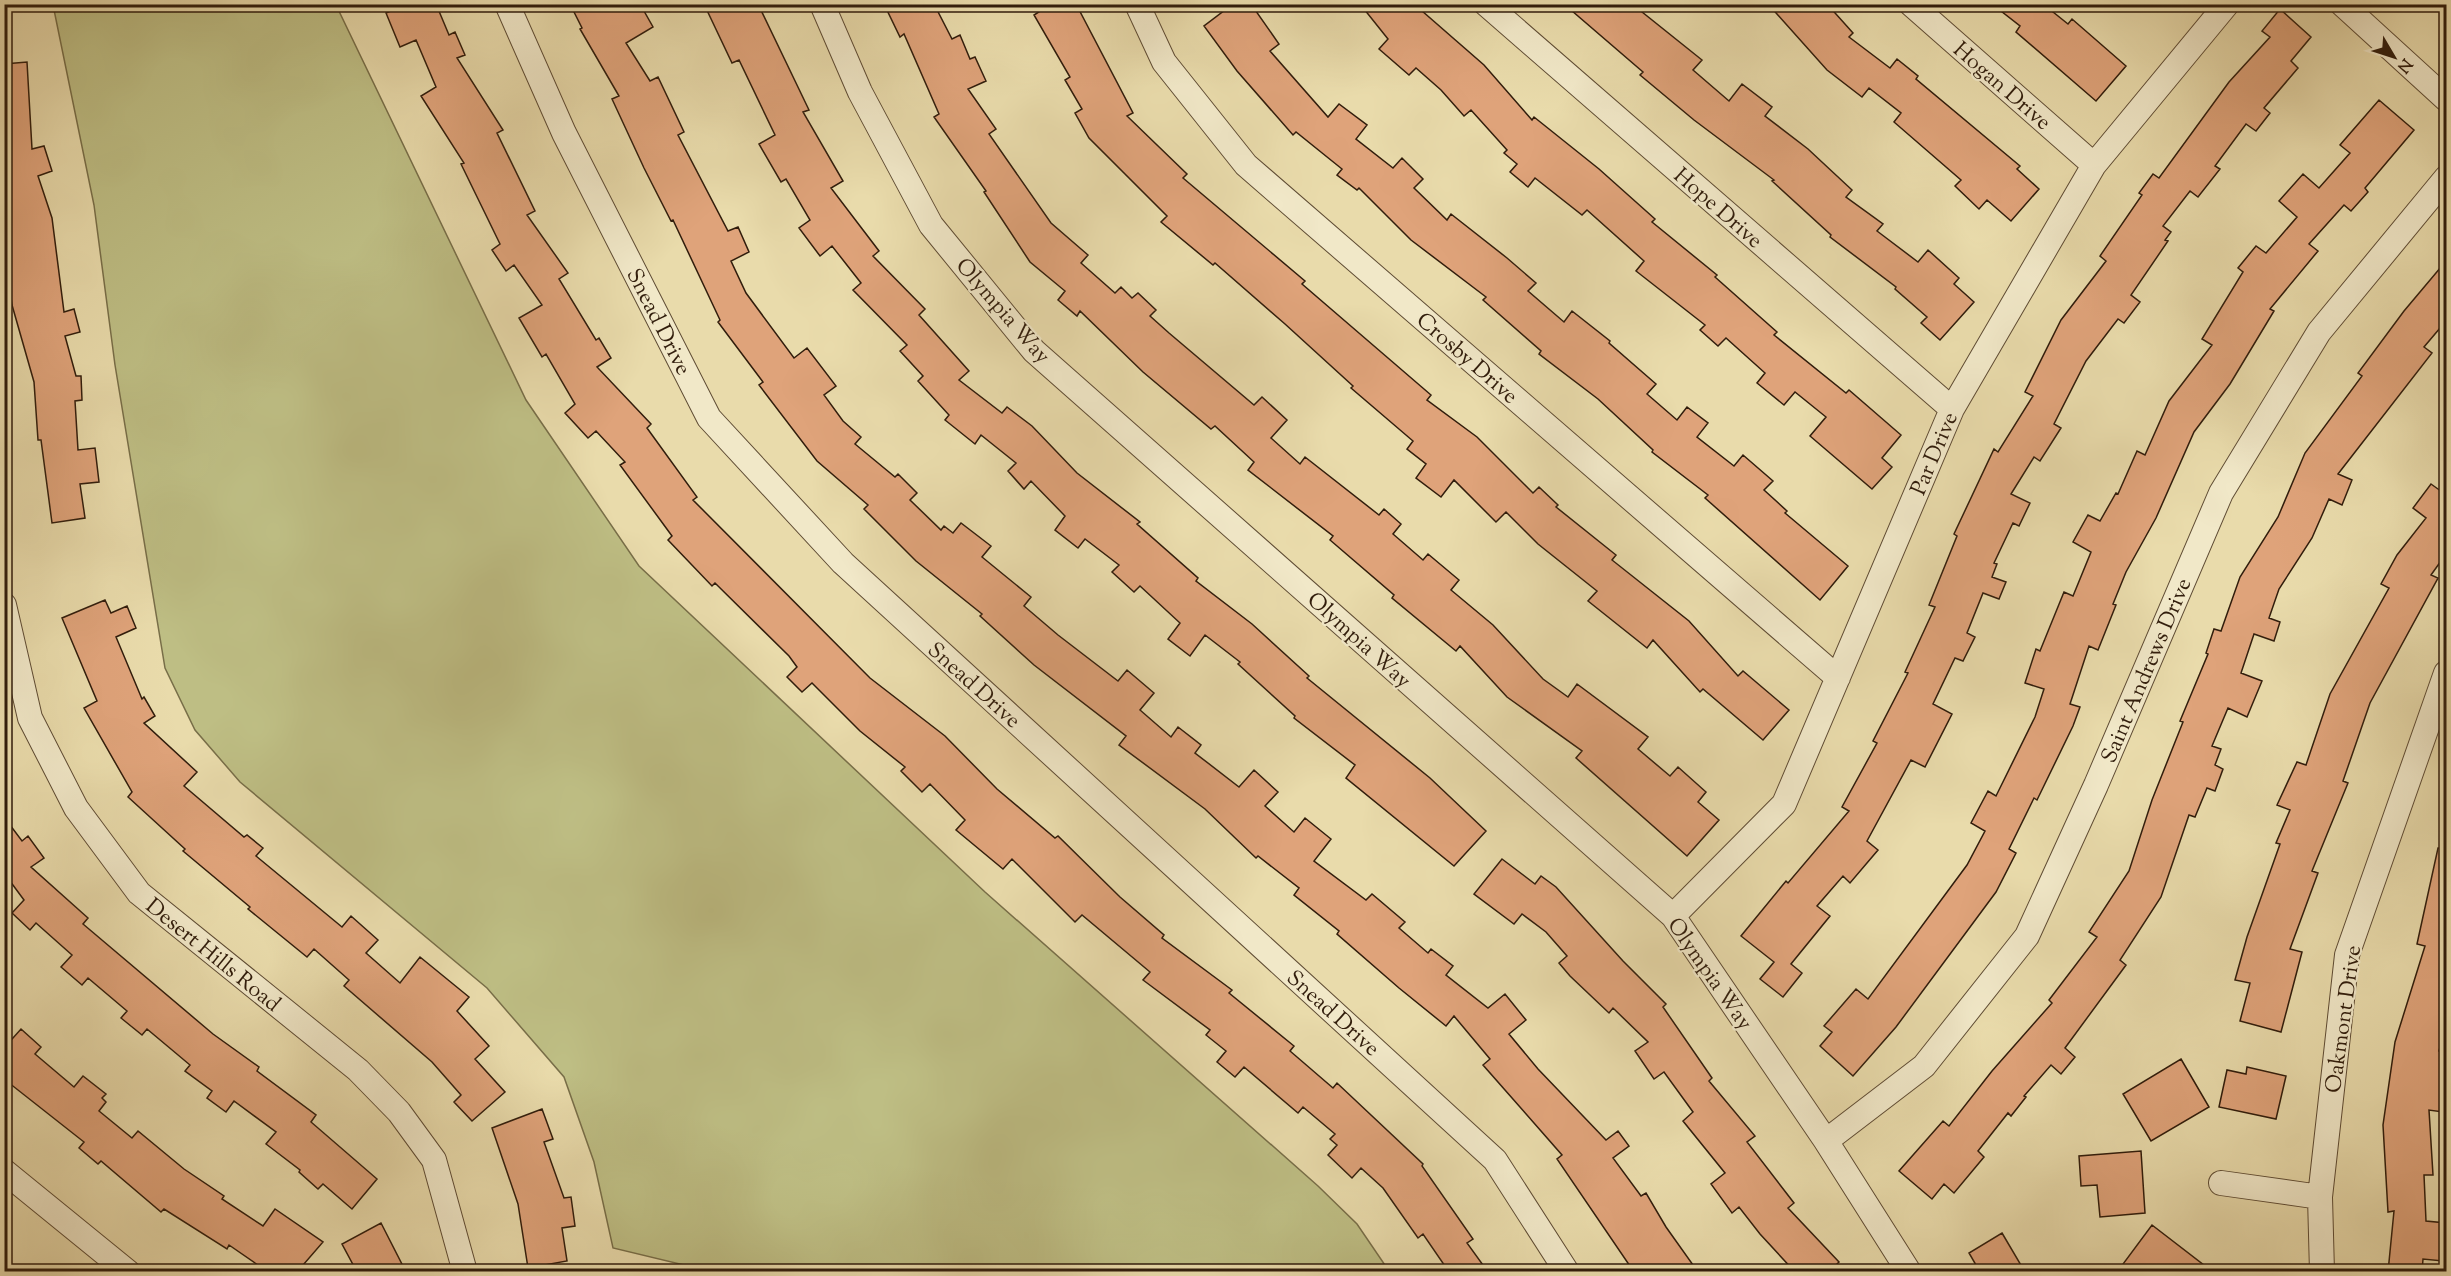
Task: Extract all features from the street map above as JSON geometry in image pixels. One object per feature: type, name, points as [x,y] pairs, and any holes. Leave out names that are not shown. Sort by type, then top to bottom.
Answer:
[{"type":"street","name":"Snead Drive","points":[[507,4],[564,133],[709,417],[843,563],[1495,1160],[1567,1272]]},
{"type":"street","name":"Olympia Way","points":[[822,4],[860,92],[931,225],[1034,351],[1673,916],[1826,1141],[1909,1272]]},
{"type":"street","name":"Crosby Drive","points":[[1137,4],[1164,62],[1246,165],[1838,678]]},
{"type":"street","name":"Hope Drive","points":[[1486,4],[1952,409]]},
{"type":"street","name":"Hogan Drive","points":[[1911,4],[2094,165]]},
{"type":"street","name":"Par Drive","points":[[1673,916],[1784,804],[1952,409],[2094,165],[2227,4]]},
{"type":"street","points":[[2342,4],[2446,99]]},
{"type":"street","name":"Saint Andrews Drive","points":[[1826,1141],[1924,1066],[2027,936],[2096,785],[2221,493],[2319,332],[2446,178]]},
{"type":"street","name":"Desert Hills Road","points":[[4,605],[30,718],[76,808],[139,893],[358,1070],[399,1112],[434,1160],[465,1272]]},
{"type":"street","name":"Oakmont Drive","points":[[2322,1272],[2320,1197],[2347,955],[2446,673]]},
{"type":"street","points":[[4,1171],[128,1272]]},
{"type":"street","points":[[2221,1183],[2320,1197]]},
{"type":"green space","points":[[53,5],[336,5],[526,400],[639,566],[985,892],[1318,1186],[1357,1224],[1389,1271],[713,1272],[613,1248],[594,1162],[564,1077],[487,988],[240,782],[195,730],[165,668],[115,365],[94,205]]},
{"type":"building","points":[[407,4],[436,4],[449,35],[455,32],[465,55],[457,58],[503,130],[497,133],[535,211],[527,215],[568,273],[559,279],[596,340],[599,338],[611,358],[597,367],[651,424],[647,428],[697,497],[693,500],[870,678],[945,736],[997,789],[1055,838],[1058,836],[1120,897],[1164,935],[1162,938],[1232,990],[1229,993],[1294,1046],[1290,1051],[1333,1088],[1337,1083],[1423,1164],[1422,1166],[1473,1239],[1467,1243],[1488,1272],[1449,1272],[1423,1234],[1418,1238],[1383,1188],[1361,1168],[1352,1178],[1328,1155],[1337,1145],[1330,1139],[1335,1134],[1303,1107],[1298,1113],[1244,1067],[1235,1077],[1217,1062],[1226,1051],[1206,1035],[1210,1030],[1143,980],[1150,972],[1082,915],[1075,922],[1012,859],[1003,869],[956,830],[965,820],[930,784],[922,792],[901,771],[905,767],[860,731],[812,683],[802,692],[787,677],[797,667],[789,656],[715,583],[712,586],[668,540],[672,536],[620,465],[625,462],[596,431],[588,438],[565,413],[575,404],[546,354],[542,357],[519,318],[542,305],[514,265],[506,271],[492,250],[500,244],[461,164],[464,163],[421,96],[436,87],[416,40],[400,47],[386,13]]},
{"type":"building","points":[[570,4],[640,4],[653,27],[626,43],[650,81],[658,77],[684,132],[678,135],[728,231],[738,227],[749,252],[731,261],[746,293],[794,358],[807,348],[836,386],[824,395],[843,421],[861,437],[855,444],[895,477],[898,474],[917,493],[910,500],[941,530],[944,526],[953,533],[961,523],[991,546],[982,557],[1031,597],[1024,606],[1058,635],[1118,681],[1127,670],[1154,693],[1140,710],[1171,737],[1178,727],[1201,745],[1195,753],[1239,787],[1254,770],[1278,792],[1265,806],[1294,832],[1305,818],[1331,839],[1314,861],[1366,900],[1372,894],[1405,922],[1399,928],[1428,953],[1431,949],[1453,966],[1446,975],[1488,1008],[1505,994],[1526,1020],[1509,1034],[1538,1069],[1606,1140],[1618,1131],[1629,1146],[1613,1158],[1641,1196],[1646,1193],[1666,1227],[1698,1272],[1634,1272],[1557,1159],[1562,1155],[1483,1065],[1490,1059],[1454,1016],[1446,1026],[1399,988],[1337,934],[1339,931],[1294,895],[1299,888],[1258,856],[1256,858],[1205,809],[1119,745],[1126,736],[1034,665],[980,616],[982,614],[916,561],[864,509],[868,505],[817,461],[759,385],[763,382],[718,322],[720,320],[673,220],[671,221],[644,168],[612,99],[619,96],[580,29],[582,28]]},
{"type":"building","points":[[704,4],[758,4],[809,110],[803,112],[843,181],[831,188],[879,251],[873,256],[925,309],[919,315],[969,371],[959,380],[1002,413],[1007,407],[1032,426],[1077,473],[1140,522],[1137,524],[1198,578],[1196,581],[1252,624],[1309,676],[1307,678],[1430,778],[1486,831],[1454,866],[1346,778],[1355,765],[1294,718],[1295,716],[1238,664],[1240,662],[1205,635],[1190,656],[1168,639],[1180,623],[1140,586],[1134,592],[1112,572],[1119,565],[1085,539],[1078,548],[1055,530],[1065,516],[1031,481],[1024,489],[1008,471],[1016,463],[981,435],[975,444],[945,420],[949,415],[918,381],[923,376],[900,351],[907,345],[853,290],[861,283],[832,246],[820,256],[799,228],[810,220],[786,179],[781,182],[759,144],[775,135],[739,60],[732,63]]},
{"type":"building","points":[[884,4],[934,4],[952,39],[960,35],[970,59],[975,57],[986,81],[968,89],[996,129],[989,134],[1051,223],[1088,255],[1081,263],[1115,293],[1121,287],[1132,298],[1138,293],[1156,310],[1150,316],[1254,405],[1262,397],[1287,420],[1271,438],[1300,464],[1305,457],[1379,515],[1384,509],[1401,524],[1393,534],[1423,560],[1428,554],[1459,580],[1451,590],[1493,625],[1543,679],[1568,697],[1577,684],[1648,737],[1638,749],[1670,776],[1678,767],[1706,792],[1698,802],[1719,820],[1687,856],[1576,758],[1582,751],[1507,697],[1460,646],[1456,651],[1392,598],[1394,595],[1330,540],[1333,536],[1248,470],[1254,462],[1215,426],[1211,429],[1143,372],[1080,311],[1077,316],[1058,300],[1065,291],[1030,262],[984,192],[986,191],[934,117],[939,114],[904,34],[900,37]]},
{"type":"building","points":[[1051,4],[1076,4],[1133,113],[1127,116],[1187,174],[1183,178],[1305,281],[1302,284],[1431,395],[1427,400],[1477,437],[1533,493],[1539,487],[1558,505],[1556,507],[1616,555],[1612,560],[1689,621],[1738,676],[1743,671],[1789,710],[1763,740],[1703,689],[1700,692],[1653,640],[1647,648],[1588,601],[1597,591],[1538,544],[1506,512],[1496,522],[1454,480],[1441,497],[1416,478],[1426,464],[1407,449],[1413,441],[1351,388],[1353,386],[1215,263],[1213,265],[1161,222],[1167,216],[1089,138],[1075,113],[1082,109],[1065,80],[1070,77],[1034,15]]},
{"type":"building","points":[[1233,4],[1251,4],[1279,44],[1270,51],[1328,117],[1339,104],[1367,125],[1356,139],[1393,168],[1402,158],[1423,179],[1414,188],[1447,220],[1451,214],[1536,283],[1528,291],[1564,322],[1572,311],[1610,341],[1609,343],[1656,384],[1647,394],[1677,420],[1687,407],[1708,423],[1697,437],[1734,466],[1743,455],[1773,481],[1764,490],[1787,511],[1785,513],[1848,566],[1820,600],[1705,498],[1708,495],[1652,452],[1653,450],[1598,399],[1539,354],[1541,351],[1483,300],[1486,297],[1411,240],[1359,188],[1357,190],[1337,175],[1342,169],[1296,132],[1293,135],[1237,71],[1204,26]]},
{"type":"building","points":[[1360,4],[1414,4],[1484,65],[1532,120],[1534,117],[1599,169],[1655,219],[1652,222],[1717,275],[1715,277],[1777,332],[1774,335],[1846,393],[1849,390],[1901,435],[1882,458],[1892,467],[1872,489],[1810,436],[1826,417],[1795,392],[1784,405],[1757,383],[1765,373],[1726,338],[1718,346],[1700,330],[1705,325],[1636,271],[1644,261],[1587,210],[1582,215],[1535,178],[1528,187],[1510,172],[1517,164],[1504,153],[1507,150],[1471,110],[1464,116],[1441,90],[1416,68],[1409,75],[1379,49],[1388,39]]},
{"type":"building","points":[[1564,4],[1632,4],[1702,60],[1693,70],[1729,101],[1742,84],[1772,107],[1765,116],[1808,149],[1852,190],[1846,197],[1883,224],[1877,231],[1918,262],[1928,250],[1959,278],[1954,284],[1974,302],[1940,340],[1921,323],[1927,317],[1895,289],[1896,287],[1830,237],[1831,235],[1772,181],[1774,180],[1694,120],[1640,75],[1643,72]]},
{"type":"building","points":[[1768,4],[1827,4],[1853,33],[1849,37],[1890,68],[1897,59],[1918,76],[1916,79],[2020,166],[2017,169],[2039,189],[2011,221],[1987,200],[1979,209],[1955,186],[1961,180],[1894,122],[1901,113],[1869,88],[1862,97],[1827,70]]},
{"type":"building","points":[[1992,4],[2043,4],[2068,24],[2072,19],[2126,66],[2096,101],[2016,32],[2020,26]]},
{"type":"building","points":[[2280,9],[2311,37],[2291,61],[2298,68],[2264,108],[2270,113],[2256,131],[2246,124],[2215,166],[2220,169],[2198,197],[2190,191],[2163,226],[2171,232],[2165,240],[2168,241],[2131,295],[2140,302],[2124,323],[2118,319],[2086,361],[2054,424],[2061,428],[2040,461],[2034,457],[2011,494],[2030,503],[2019,526],[2013,523],[1994,563],[1997,564],[1992,577],[2006,582],[1999,599],[1983,593],[1967,633],[1975,637],[1963,661],[1955,658],[1933,704],[1952,714],[1925,767],[1911,760],[1867,841],[1878,850],[1850,883],[1843,876],[1817,906],[1830,916],[1791,964],[1802,973],[1783,997],[1760,979],[1774,962],[1741,936],[1786,881],[1788,883],[1849,811],[1842,807],[1877,743],[1873,741],[1908,673],[1905,672],[1935,607],[1929,605],[1957,536],[1954,534],[1994,449],[1998,452],[2033,396],[2025,392],[2061,320],[2106,261],[2100,256],[2142,195],[2139,193],[2153,174],[2159,178],[2229,82],[2270,37],[2262,31]]},
{"type":"building","points":[[27,62],[32,149],[44,146],[52,171],[38,176],[52,218],[64,312],[74,309],[80,332],[65,336],[76,376],[81,376],[82,400],[75,401],[78,450],[95,448],[99,482],[80,484],[85,518],[52,523],[41,440],[38,440],[34,382],[12,305],[4,243],[4,64]]},
{"type":"building","points":[[2379,100],[2414,130],[2365,188],[2368,192],[2351,211],[2344,205],[2309,244],[2318,251],[2270,309],[2274,311],[2230,384],[2194,432],[2156,518],[2126,572],[2098,650],[2089,646],[2070,704],[2080,707],[2073,726],[2037,800],[2034,798],[2009,849],[2016,853],[1996,892],[1896,1027],[1853,1076],[1820,1046],[1832,1032],[1824,1026],[1856,989],[1868,999],[1967,865],[1985,831],[1971,823],[1988,791],[1996,796],[2035,717],[2044,689],[2025,683],[2036,649],[2040,651],[2064,592],[2073,596],[2091,552],[2073,542],[2088,515],[2100,521],[2116,493],[2118,494],[2137,451],[2145,455],[2169,401],[2212,345],[2202,339],[2243,272],[2238,268],[2256,246],[2266,253],[2297,217],[2279,201],[2303,174],[2319,188],[2350,153],[2340,145]]},
{"type":"building","points":[[2446,261],[2446,321],[2424,347],[2432,353],[2338,474],[2352,480],[2342,505],[2329,499],[2312,538],[2279,589],[2269,618],[2280,622],[2274,641],[2254,634],[2241,673],[2262,681],[2247,717],[2228,708],[2212,746],[2221,749],[2215,765],[2223,769],[2215,791],[2207,788],[2195,817],[2189,815],[2161,897],[2120,960],[2126,965],[2065,1048],[2075,1057],[2061,1074],[2051,1065],[2024,1096],[2026,1097],[2011,1116],[2008,1113],[1978,1151],[1984,1157],[1954,1193],[1944,1184],[1932,1199],[1899,1171],[1943,1121],[1949,1126],[1992,1071],[2052,1003],[2049,1000],[2097,937],[2089,932],[2129,871],[2152,800],[2183,722],[2180,721],[2208,654],[2206,653],[2214,629],[2221,631],[2240,577],[2278,517],[2305,453],[2362,376],[2358,373],[2404,311]]},
{"type":"building","points":[[2431,484],[2445,494],[2446,492],[2446,554],[2431,575],[2438,578],[2370,703],[2343,781],[2348,783],[2312,871],[2318,873],[2290,949],[2302,952],[2281,1032],[2240,1021],[2250,983],[2235,980],[2247,937],[2280,844],[2276,843],[2290,810],[2277,805],[2297,762],[2306,765],[2330,694],[2389,588],[2381,584],[2397,555],[2426,518],[2413,508]]},
{"type":"building","points":[[105,600],[111,613],[127,606],[136,628],[116,637],[142,699],[144,697],[155,716],[144,723],[197,772],[184,786],[244,837],[247,835],[263,848],[256,856],[342,927],[351,916],[378,940],[366,953],[400,983],[420,957],[469,997],[457,1011],[489,1046],[475,1059],[505,1092],[472,1121],[454,1102],[461,1095],[432,1062],[344,986],[349,980],[314,949],[307,957],[248,909],[250,907],[183,851],[185,849],[128,797],[132,792],[84,708],[97,701],[62,618]]},
{"type":"building","points":[[4,817],[22,841],[28,836],[44,858],[31,867],[88,918],[83,924],[213,1034],[259,1067],[257,1071],[316,1115],[311,1122],[377,1179],[352,1209],[323,1184],[318,1189],[299,1172],[300,1170],[266,1144],[276,1132],[234,1101],[226,1112],[207,1098],[212,1091],[185,1071],[190,1065],[147,1029],[142,1035],[121,1018],[127,1011],[88,978],[82,985],[61,967],[72,955],[36,923],[30,930],[12,913],[24,900],[4,873]]},
{"type":"building","points":[[2438,848],[2446,849],[2446,1026],[2439,1051],[2446,1052],[2446,1085],[2443,1112],[2429,1110],[2433,1175],[2424,1175],[2426,1221],[2446,1223],[2443,1261],[2423,1259],[2422,1272],[2388,1272],[2394,1211],[2388,1212],[2383,1125],[2395,1042],[2425,946],[2417,944]]},
{"type":"building","points":[[1502,859],[1535,884],[1541,876],[1556,887],[1623,961],[1666,1004],[1663,1007],[1712,1078],[1709,1081],[1755,1136],[1747,1142],[1794,1203],[1788,1208],[1839,1262],[1829,1272],[1795,1272],[1739,1207],[1732,1213],[1711,1184],[1725,1173],[1683,1121],[1693,1112],[1664,1072],[1654,1079],[1635,1051],[1648,1042],[1613,1008],[1609,1013],[1570,976],[1559,963],[1567,956],[1546,932],[1522,914],[1514,924],[1474,894]]},
{"type":"building","points":[[21,1029],[41,1047],[35,1054],[74,1087],[83,1076],[106,1094],[102,1098],[106,1102],[99,1111],[132,1138],[138,1131],[184,1169],[224,1196],[222,1199],[263,1226],[275,1209],[323,1242],[297,1272],[268,1272],[229,1245],[227,1249],[164,1209],[161,1212],[101,1161],[98,1164],[79,1148],[84,1142],[4,1079],[4,1048]]},
{"type":"building","points":[[2181,1059],[2209,1107],[2151,1141],[2123,1094]]},
{"type":"building","points":[[2247,1067],[2286,1076],[2276,1119],[2219,1107],[2227,1070],[2246,1074]]},
{"type":"building","points":[[542,1109],[553,1139],[544,1142],[564,1198],[571,1197],[575,1226],[562,1228],[567,1261],[528,1268],[518,1204],[492,1128]]},
{"type":"building","points":[[2141,1151],[2145,1213],[2100,1217],[2097,1185],[2081,1186],[2079,1156]]},
{"type":"building","points":[[381,1223],[406,1272],[357,1272],[342,1244]]},
{"type":"building","points":[[2152,1225],[2213,1272],[2133,1272],[2123,1264]]},
{"type":"building","points":[[2002,1233],[2025,1272],[1980,1272],[1969,1253]]}]
